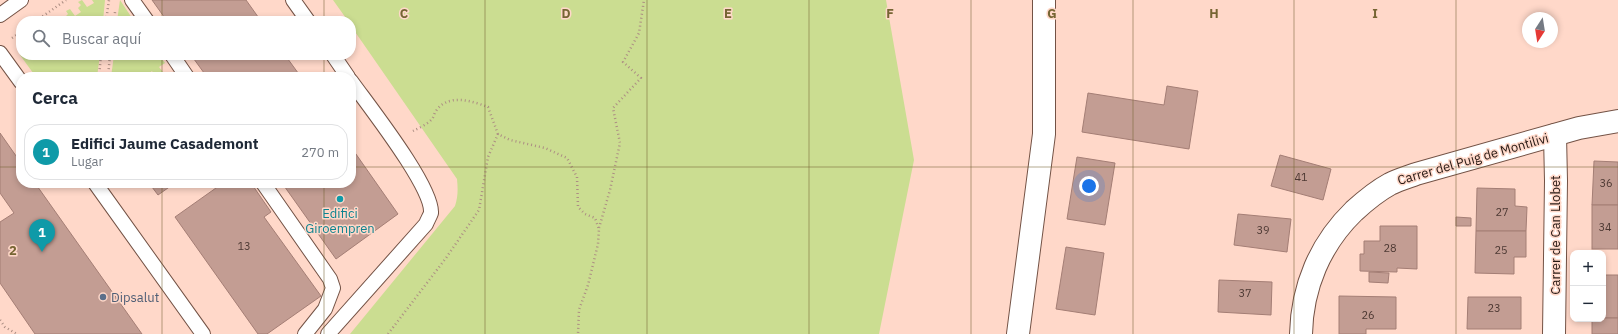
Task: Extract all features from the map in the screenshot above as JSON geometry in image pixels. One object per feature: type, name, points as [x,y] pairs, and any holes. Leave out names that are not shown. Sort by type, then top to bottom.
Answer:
[{"type":"street","points":[[1018,334],[1044,134],[1044,0]]},
{"type":"street","name":"Carrer del Puig de Montilivi","points":[[1301,334],[1303,309],[1308,285],[1316,264],[1335,232],[1377,191],[1391,183],[1416,174],[1591,125],[1618,121]]},
{"type":"street","name":"Carrer de Can Llobet","points":[[1554,334],[1556,180],[1555,135]]},
{"type":"lane","points":[[0,15],[21,0]]},
{"type":"lane","points":[[132,0],[143,16]]},
{"type":"lane","points":[[293,0],[304,16]]},
{"type":"lane","points":[[0,53],[16,75]]},
{"type":"lane","points":[[175,60],[184,72]]},
{"type":"lane","points":[[336,60],[344,72]]},
{"type":"lane","points":[[328,334],[426,224],[431,213],[426,193],[417,175],[356,88]]},
{"type":"lane","points":[[99,188],[203,334]]},
{"type":"lane","points":[[266,188],[330,279],[333,288],[325,309],[305,334]]},
{"type":"path","points":[[43,16],[66,0]]},
{"type":"path","points":[[107,16],[109,0]]},
{"type":"path","points":[[578,334],[579,310],[588,285],[598,244],[599,229],[610,190],[620,143],[613,108],[641,78],[623,62],[639,33],[644,0]]},
{"type":"path","points":[[100,72],[101,60]]},
{"type":"path","points":[[108,72],[110,60]]},
{"type":"path","points":[[395,142],[432,120],[436,111],[444,102],[459,100],[474,102],[488,107],[498,134],[510,140],[545,148],[567,158],[577,177],[578,207],[585,214],[595,218],[599,229]]},
{"type":"path","points":[[388,334],[446,258],[480,210],[488,157],[498,134]]},
{"type":"path","points":[[0,320],[5,327],[18,334]]},
{"type":"green space","points":[[82,0],[87,7],[94,3],[92,0],[105,0],[103,16],[75,16],[81,12],[78,8],[81,5],[78,2]]},
{"type":"green space","points":[[120,0],[131,16],[118,16]]},
{"type":"green space","points":[[333,0],[886,0],[914,160],[879,334],[350,334],[455,206],[458,186],[457,179],[356,33],[356,16],[344,16]]},
{"type":"green space","points":[[70,9],[75,16],[66,16],[68,14],[66,11]]},
{"type":"green space","points":[[24,60],[99,60],[98,72],[32,72]]},
{"type":"green space","points":[[113,60],[163,60],[165,63],[159,67],[163,72],[112,72]]},
{"type":"building","points":[[152,0],[246,0],[257,16],[163,16]]},
{"type":"building","points":[[195,60],[289,60],[297,72],[203,72]]},
{"type":"building","points":[[1167,86],[1198,91],[1189,149],[1082,132],[1088,93],[1164,105]]},
{"type":"building","points":[[0,133],[16,156],[16,188],[39,188],[142,334],[35,334],[0,283],[0,222],[14,213],[0,193]]},
{"type":"building","name":"Edifici Giroempren","points":[[356,154],[398,214],[336,259],[286,188],[356,188]]},
{"type":"building","points":[[1280,155],[1331,169],[1323,200],[1271,186]]},
{"type":"building","points":[[1077,157],[1115,163],[1105,225],[1067,219]]},
{"type":"building","points":[[1594,161],[1618,162],[1618,205],[1592,205]]},
{"type":"building","points":[[153,188],[168,188],[158,195]]},
{"type":"building","points":[[216,188],[254,188],[271,212],[264,217],[321,296],[267,334],[258,334],[175,217]]},
{"type":"building","points":[[1477,188],[1515,189],[1515,206],[1527,207],[1526,231],[1476,231]]},
{"type":"building","points":[[1592,205],[1618,205],[1618,249],[1592,249]]},
{"type":"building","points":[[1238,214],[1291,219],[1287,252],[1234,245]]},
{"type":"building","points":[[1456,217],[1471,218],[1471,226],[1456,226]]},
{"type":"building","points":[[1380,226],[1417,226],[1417,269],[1397,268],[1397,272],[1360,271],[1360,254],[1364,254],[1364,241],[1380,241]]},
{"type":"building","points":[[1476,231],[1526,231],[1526,257],[1514,257],[1514,274],[1475,273]]},
{"type":"building","points":[[1066,247],[1104,253],[1095,315],[1056,309]]},
{"type":"building","points":[[1369,272],[1389,273],[1388,283],[1369,282]]},
{"type":"building","points":[[1606,275],[1618,275],[1618,318],[1606,318]]},
{"type":"building","points":[[1219,280],[1272,282],[1271,315],[1218,312]]},
{"type":"building","points":[[1339,296],[1396,297],[1396,329],[1366,329],[1366,334],[1339,334]]},
{"type":"building","points":[[1468,297],[1521,297],[1521,329],[1467,329]]},
{"type":"building","points":[[1606,318],[1618,318],[1618,334],[1592,334],[1592,322],[1606,322]]},
{"type":"place","name":"Edifici Giroempren","points":[[340,199]]},
{"type":"place","name":"Edifici Jaume Casademont","points":[[42,252]]},
{"type":"place","name":"Dipsalut","points":[[103,297]]}]
